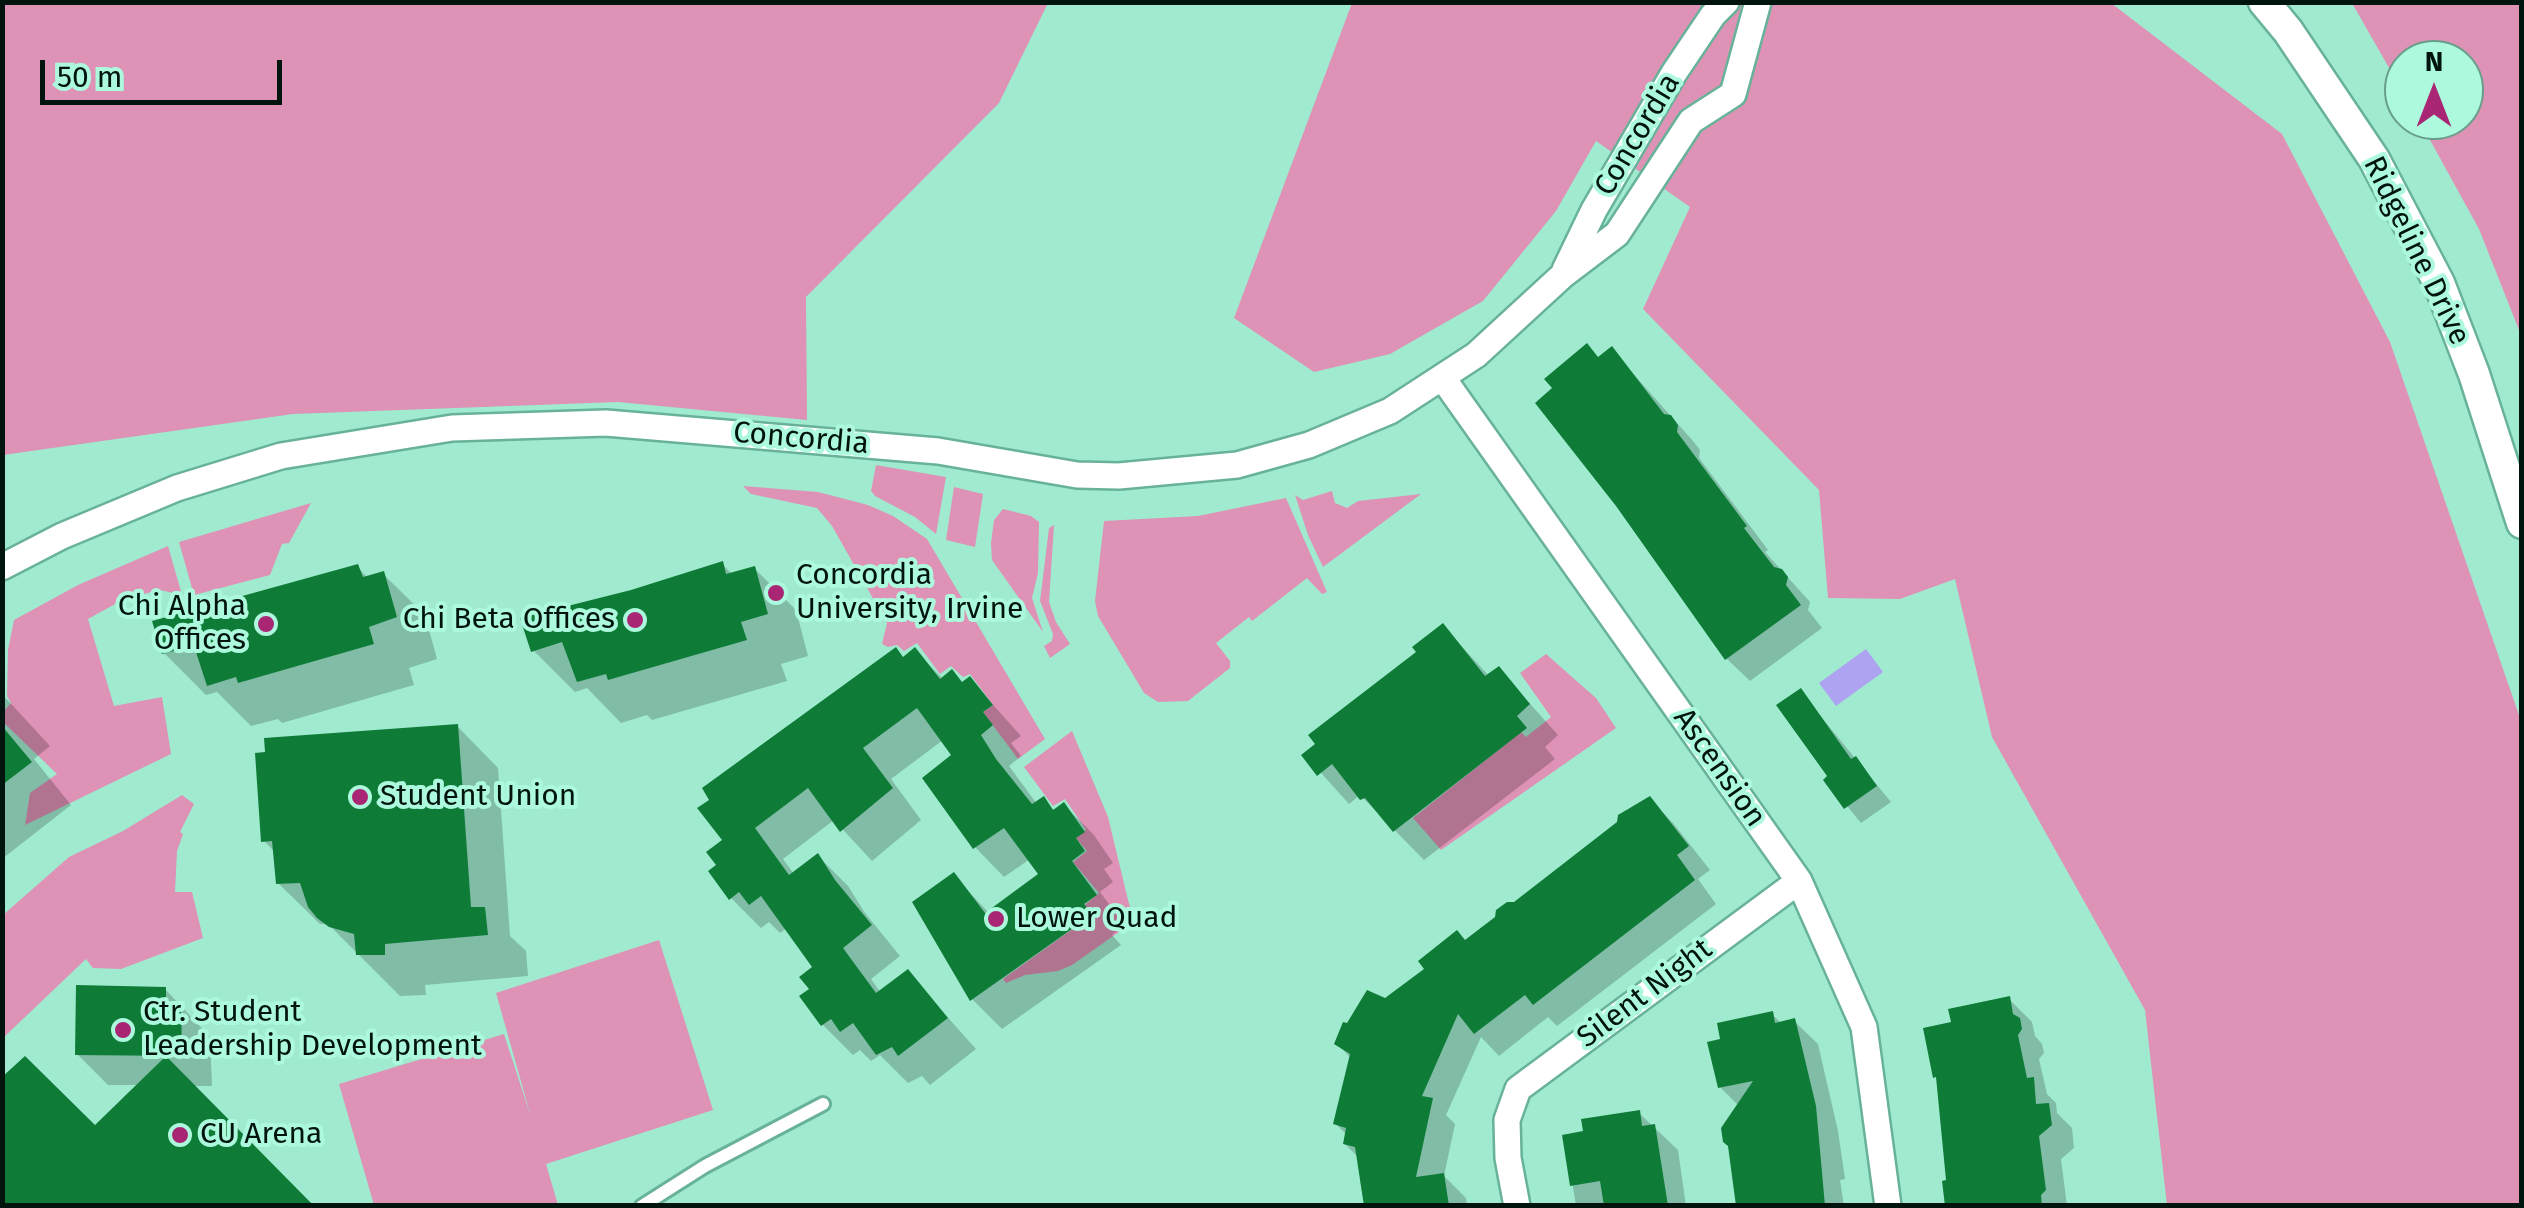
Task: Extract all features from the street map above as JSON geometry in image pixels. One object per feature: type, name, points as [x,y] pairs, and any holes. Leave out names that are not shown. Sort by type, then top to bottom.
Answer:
[{"type":"street","name":"Concordia","points":[[1563,275],[1594,210],[1674,73],[1726,2]]},
{"type":"street","name":"Concordia","points":[[2,567],[62,536],[176,488],[264,461],[452,428],[606,423],[938,451],[1077,475],[1119,476],[1237,465],[1309,445],[1390,411],[1476,355],[1563,275],[1617,234],[1691,121],[1732,94],[1758,2]]},
{"type":"street","name":"Ridgeline Drive","points":[[2264,2],[2374,159],[2438,283],[2474,374],[2522,523]]},
{"type":"street","name":"Ascension","points":[[1442,377],[1799,880],[1864,1028],[1888,1206]]},
{"type":"street","name":"Silent Night","points":[[1517,1206],[1506,1120],[1518,1088],[1799,880]]},
{"type":"lane","points":[[642,1206],[705,1166],[823,1104]]},
{"type":"shaded area","points":[[2,3],[1048,3],[999,103],[806,297],[807,420],[618,402],[293,414],[3,455]]},
{"type":"shaded area","points":[[1352,3],[2111,3],[2282,134],[2390,342],[2521,721],[2521,1205],[2167,1205],[2145,1010],[1992,737],[1955,579],[1900,599],[1828,598],[1819,490],[1643,309],[1690,207],[1596,141],[1556,211],[1483,301],[1390,354],[1314,372],[1234,318]]},
{"type":"shaded area","points":[[2352,3],[2521,3],[2521,335],[2479,229],[2430,140],[2484,140],[2484,40],[2384,40],[2384,59]]},
{"type":"shaded area","points":[[876,465],[946,477],[936,534],[915,517],[875,496],[871,491]]},
{"type":"shaded area","points":[[743,486],[818,492],[868,505],[927,539],[1045,739],[1018,759],[983,712],[993,705],[970,674],[963,677],[951,666],[940,674],[917,643],[904,651],[897,645],[882,644],[887,623],[832,526],[817,508],[751,494]]},
{"type":"shaded area","points":[[954,487],[983,494],[975,547],[946,540]]},
{"type":"shaded area","points":[[1332,491],[1335,503],[1347,508],[1358,501],[1421,494],[1323,567],[1295,495],[1303,500]]},
{"type":"shaded area","points":[[1286,498],[1327,592],[1322,594],[1307,578],[1252,621],[1249,617],[1216,643],[1230,661],[1230,668],[1188,701],[1158,702],[1144,693],[1098,616],[1095,601],[1104,521],[1198,516]]},
{"type":"shaded area","points":[[311,503],[289,543],[282,544],[270,575],[194,595],[179,542]]},
{"type":"shaded area","points":[[1003,509],[1039,522],[1038,573],[1032,598],[1043,632],[992,560],[994,520]]},
{"type":"shaded area","points":[[1054,525],[1049,602],[1070,644],[1050,658],[1044,646],[1052,641],[1053,634],[1040,601],[1049,528]]},
{"type":"shaded area","points":[[168,546],[182,595],[160,590],[126,598],[88,619],[114,706],[162,697],[171,754],[25,825],[30,793],[57,774],[3,722],[3,712],[11,703],[7,696],[8,650],[14,620],[78,585]]},
{"type":"shaded area","points":[[1866,649],[1883,672],[1836,706],[1819,683]]},
{"type":"shaded area","points":[[1546,654],[1596,698],[1616,728],[1441,850],[1413,818],[1521,732],[1526,737],[1551,717],[1520,673]]},
{"type":"shaded area","points":[[1072,731],[1108,817],[1136,920],[1072,965],[1006,983],[1003,979],[1092,915],[1085,905],[1099,893],[1073,862],[1087,851],[1076,838],[1086,830],[1065,799],[1053,806],[1024,767]]},
{"type":"shaded area","points":[[182,795],[194,804],[180,832],[183,834],[177,851],[175,892],[192,892],[203,938],[121,969],[93,968],[86,959],[3,1038],[3,915],[69,857],[123,831]]},
{"type":"shaded area","points":[[659,940],[713,1110],[546,1164],[558,1205],[374,1205],[339,1084],[504,1034],[531,1117],[496,993]]},
{"type":"building","points":[[1587,343],[1598,357],[1612,346],[1664,414],[1671,415],[1678,425],[1677,432],[1747,526],[1744,528],[1774,567],[1782,569],[1788,577],[1786,585],[1801,605],[1725,660],[1616,506],[1535,403],[1552,388],[1544,379]]},
{"type":"building","name":"Chi Beta Offices","points":[[723,561],[726,574],[755,566],[768,614],[741,622],[747,640],[608,680],[606,674],[577,682],[562,642],[531,652],[520,618],[631,590]]},
{"type":"building","name":"Chi Alpha Offices","points":[[358,564],[363,577],[384,571],[397,617],[369,627],[374,644],[238,683],[236,677],[207,686],[194,646],[162,654],[152,621]]},
{"type":"building","points":[[1443,623],[1485,676],[1499,666],[1530,704],[1517,716],[1527,728],[1393,832],[1365,798],[1360,800],[1332,764],[1317,776],[1301,755],[1315,744],[1308,735],[1416,652],[1412,647]]},
{"type":"building","points":[[896,647],[903,657],[915,647],[940,679],[952,669],[962,682],[970,676],[993,705],[983,712],[993,725],[981,735],[996,759],[1032,804],[1044,796],[1053,810],[1064,802],[1085,832],[1076,838],[1085,851],[1072,861],[1097,895],[1084,904],[1093,914],[970,1001],[912,902],[954,872],[985,913],[1038,874],[1004,828],[973,849],[922,778],[951,755],[917,708],[863,748],[893,788],[840,832],[808,788],[755,828],[789,875],[818,853],[872,925],[843,948],[876,993],[908,969],[948,1018],[898,1056],[892,1047],[876,1055],[853,1023],[840,1032],[831,1019],[821,1026],[799,996],[809,989],[799,977],[812,967],[761,896],[749,905],[739,892],[729,900],[708,871],[716,865],[706,852],[722,840],[697,808],[709,800],[702,788]]},
{"type":"building","points":[[1801,688],[1851,759],[1856,756],[1877,786],[1844,809],[1823,780],[1827,776],[1776,705]]},
{"type":"building","name":"Student Union","points":[[458,724],[471,907],[485,907],[488,935],[385,944],[385,955],[356,955],[354,934],[329,927],[317,918],[308,907],[300,883],[276,884],[272,841],[261,842],[255,753],[265,752],[264,738]]},
{"type":"building","points":[[2,726],[32,762],[2,785]]},
{"type":"building","points":[[1650,796],[1689,846],[1677,855],[1695,880],[1533,1005],[1525,995],[1474,1034],[1458,1014],[1422,1096],[1433,1098],[1416,1177],[1444,1173],[1449,1206],[1364,1206],[1355,1147],[1343,1144],[1346,1128],[1333,1124],[1350,1054],[1334,1044],[1343,1022],[1347,1023],[1367,990],[1385,998],[1424,969],[1418,961],[1457,930],[1465,940],[1495,917],[1496,910],[1514,902],[1617,822],[1618,815]]},
{"type":"building","name":"Ctr. Student Leadership Development","points":[[76,985],[166,987],[166,1003],[181,1004],[182,1056],[75,1055]]},
{"type":"building","points":[[2010,996],[2013,1014],[2020,1018],[2022,1029],[2018,1035],[2027,1078],[2034,1077],[2036,1104],[2049,1103],[2052,1125],[2039,1136],[2046,1190],[2041,1195],[2042,1206],[1945,1206],[1936,1077],[1933,1078],[1923,1028],[1951,1022],[1948,1009]]},
{"type":"building","points":[[1773,1011],[1775,1023],[1795,1018],[1816,1106],[1825,1206],[1736,1206],[1728,1146],[1723,1142],[1721,1128],[1753,1081],[1718,1088],[1707,1042],[1720,1039],[1717,1023]]},
{"type":"building","points":[[25,1056],[95,1125],[166,1056],[314,1206],[2,1206],[2,1077]]},
{"type":"building","points":[[1640,1110],[1642,1126],[1655,1124],[1668,1206],[1604,1206],[1600,1181],[1570,1186],[1562,1135],[1583,1131],[1581,1119]]},
{"type":"place","name":"Concordia University, Irvine","points":[[776,593]]},
{"type":"place","name":"Chi Beta Offices","points":[[635,620]]},
{"type":"place","name":"Chi Alpha Offices","points":[[266,624]]},
{"type":"place","name":"Student Union","points":[[360,797]]},
{"type":"place","name":"Lower Quad","points":[[996,919]]},
{"type":"place","name":"Ctr. Student Leadership Development","points":[[123,1030]]},
{"type":"place","name":"CU Arena","points":[[180,1135]]}]
